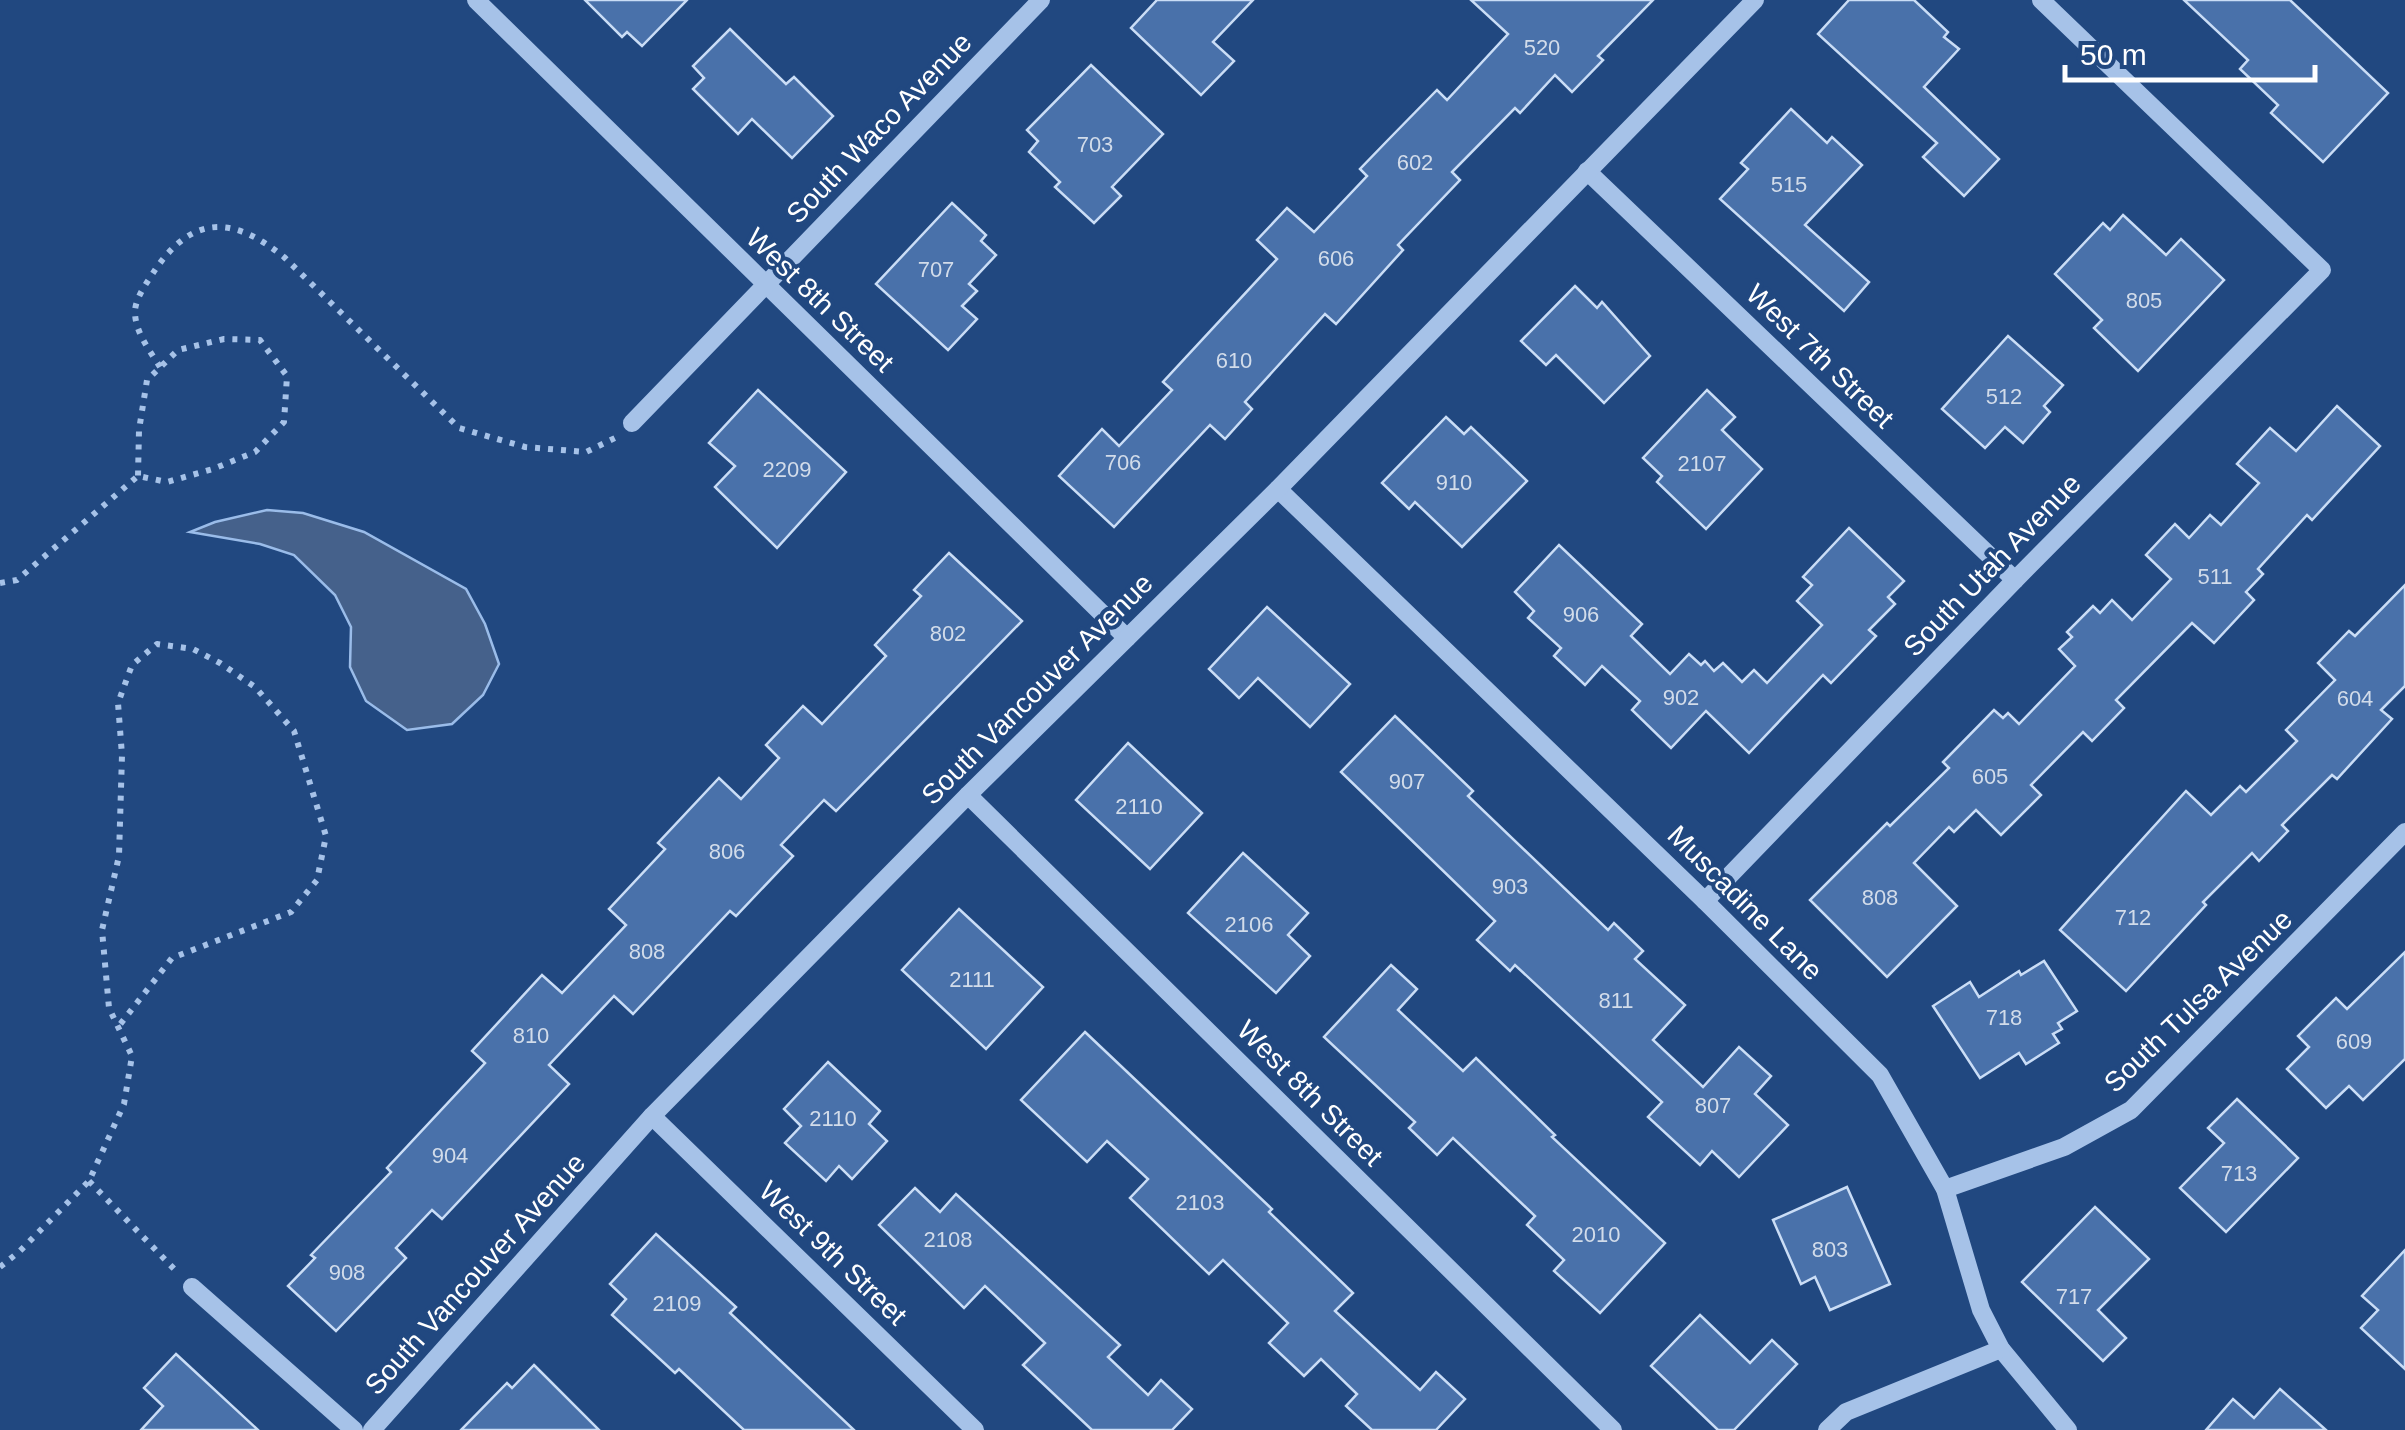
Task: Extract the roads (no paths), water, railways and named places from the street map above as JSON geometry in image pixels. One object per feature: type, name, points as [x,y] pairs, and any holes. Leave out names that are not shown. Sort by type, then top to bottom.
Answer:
[{"type":"street","name":"West 8th Street","points":[[476,0],[1127,638]]},
{"type":"street","name":"South Waco Avenue","points":[[632,422],[1040,0]]},
{"type":"street","name":"South Vancouver Avenue","points":[[372,1430],[652,1116],[1278,488],[1755,0]]},
{"type":"street","name":"South Utah Avenue","points":[[1705,901],[2322,270],[2041,0]]},
{"type":"street","name":"West 7th Street","points":[[1587,171],[2015,580]]},
{"type":"street","name":"Muscadine Lane","points":[[1278,488],[1880,1075],[1945,1189],[1981,1310],[2001,1349],[2068,1430]]},
{"type":"street","name":"West 8th Street","points":[[968,795],[1612,1430]]},
{"type":"street","name":"South Tulsa Avenue","points":[[1945,1189],[2064,1147],[2131,1110],[2405,832]]},
{"type":"street","name":"West 9th Street","points":[[652,1116],[975,1430]]},
{"type":"street","points":[[192,1287],[354,1430]]},
{"type":"street","points":[[1827,1430],[1846,1412],[2001,1349]]},
{"type":"water","points":[[267,510],[303,513],[364,532],[466,589],[485,624],[499,664],[483,695],[452,724],[407,730],[366,701],[350,667],[351,627],[335,595],[294,555],[260,544],[190,532]]}]
